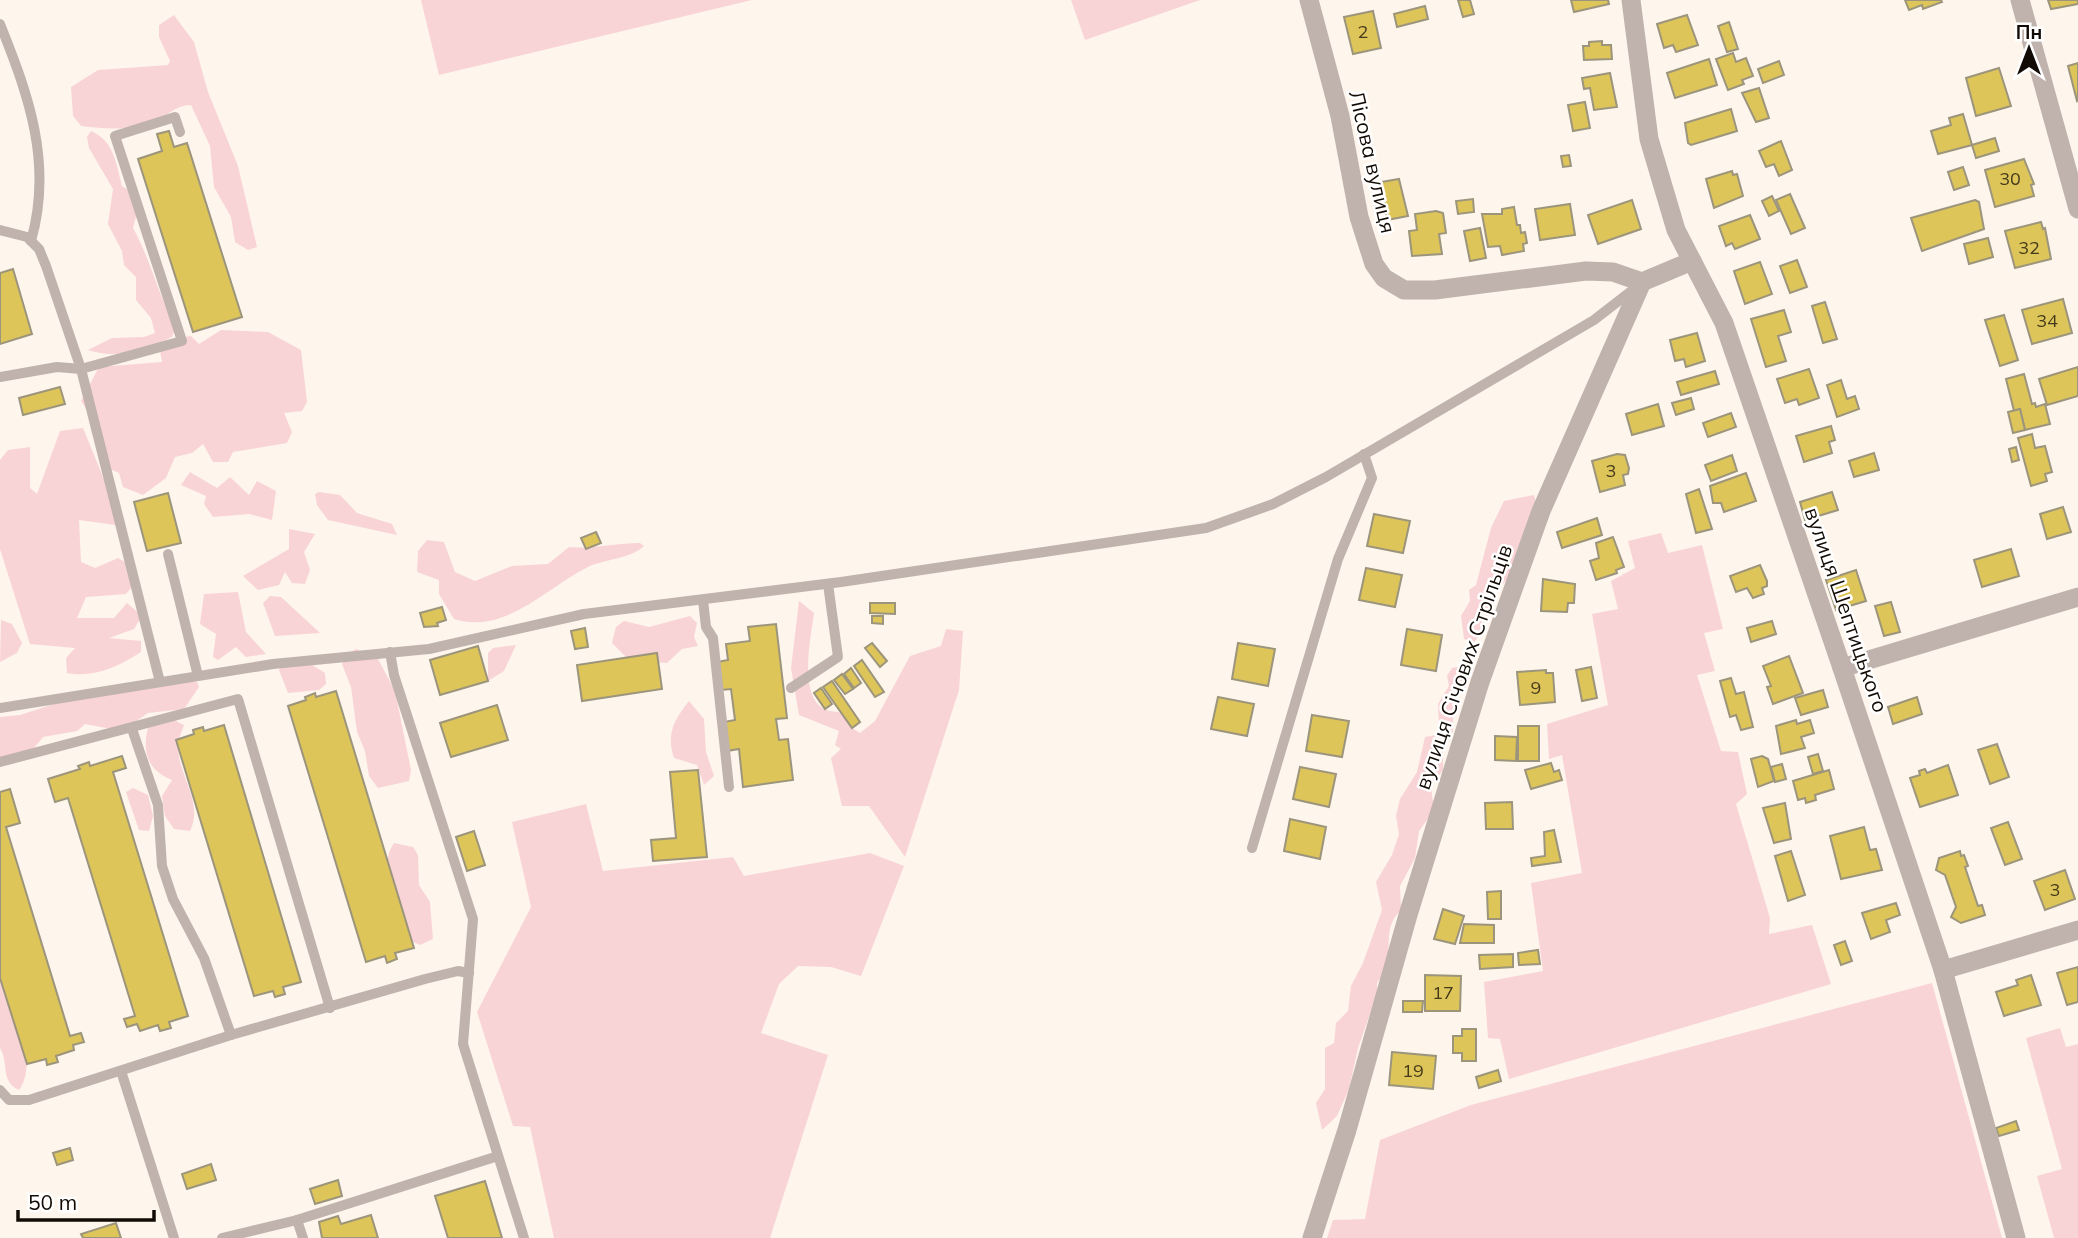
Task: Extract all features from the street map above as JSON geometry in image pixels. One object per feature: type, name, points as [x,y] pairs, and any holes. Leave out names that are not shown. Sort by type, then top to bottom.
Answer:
[{"type":"street","name":"Лісова вулиця","points":[[1309,0],[1340,116],[1359,217],[1374,264],[1384,278],[1404,290],[1447,288],[1586,271],[1613,272],[1642,282]]},
{"type":"street","name":"вулиця Шептицького","points":[[1631,0],[1649,139],[1676,230],[1724,323],[1842,668],[1943,970],[2017,1238]]},
{"type":"street","points":[[2020,0],[2078,209]]},
{"type":"street","points":[[1642,282],[1692,261]]},
{"type":"street","name":"вулиця Січових Стрільців","points":[[1312,1238],[1348,1130],[1408,915],[1480,682],[1541,511],[1642,282]]},
{"type":"street","points":[[1842,668],[2078,597]]},
{"type":"street","points":[[1943,970],[2078,930]]},
{"type":"lane","points":[[0,24],[20,74],[39,150],[42,183],[39,211],[30,241]]},
{"type":"lane","points":[[0,377],[57,366],[81,369],[182,341],[115,136],[174,117],[180,132]]},
{"type":"lane","points":[[0,230],[27,237],[39,249],[46,266],[81,369],[160,682]]},
{"type":"lane","points":[[0,708],[273,664],[429,649],[584,614],[828,584],[1206,528],[1273,504],[1364,454],[1594,320],[1642,282]]},
{"type":"lane","points":[[1252,848],[1338,559],[1371,478],[1364,454]]},
{"type":"lane","points":[[168,554],[198,676]]},
{"type":"lane","points":[[791,688],[838,657],[828,584]]},
{"type":"lane","points":[[703,600],[706,626],[713,638],[729,787]]},
{"type":"lane","points":[[390,652],[394,675],[473,919],[463,1044],[524,1238]]},
{"type":"lane","points":[[0,762],[238,699],[330,1008]]},
{"type":"lane","points":[[132,729],[158,805],[162,866],[173,899],[204,957],[231,1035]]},
{"type":"lane","points":[[0,1090],[9,1100],[29,1100],[231,1035],[425,979],[458,971],[469,973]]},
{"type":"lane","points":[[121,1071],[174,1238]]},
{"type":"lane","points":[[222,1238],[297,1220],[498,1156]]},
{"type":"lane","points":[[297,1220],[303,1238]]},
{"type":"lane","points":[[273,1226],[276,1238]]},
{"type":"shaded area","points":[[421,0],[752,0],[439,75]]},
{"type":"shaded area","points":[[1071,0],[1200,0],[1085,40]]},
{"type":"shaded area","points":[[174,15],[194,42],[208,92],[238,166],[257,247],[248,250],[235,242],[231,217],[214,187],[210,146],[191,105],[180,107],[152,122],[126,128],[81,126],[73,116],[71,87],[98,70],[168,65],[170,61],[159,37],[159,25]]},
{"type":"shaded area","points":[[91,131],[105,141],[116,161],[122,186],[136,195],[140,202],[133,228],[176,326],[172,337],[152,346],[120,354],[88,350],[112,338],[144,337],[155,333],[151,318],[136,300],[136,277],[124,265],[122,251],[108,224],[113,189],[89,148],[87,137]]},
{"type":"shaded area","points":[[221,330],[268,332],[301,350],[307,402],[302,411],[284,413],[292,432],[287,443],[233,452],[228,462],[213,462],[203,444],[192,453],[175,457],[166,478],[143,495],[123,487],[119,473],[103,466],[92,417],[81,401],[99,367],[162,362],[160,350],[180,338],[191,336],[199,344]]},
{"type":"shaded area","points":[[83,428],[123,526],[79,520],[81,562],[95,568],[118,558],[132,566],[136,582],[126,594],[86,597],[77,618],[114,618],[127,603],[142,616],[134,629],[109,638],[141,641],[141,652],[106,670],[77,674],[67,673],[66,658],[75,648],[30,644],[0,549],[0,460],[8,450],[30,447],[30,488],[37,494],[60,431]]},
{"type":"shaded area","points":[[190,472],[217,488],[230,477],[249,495],[257,481],[276,491],[272,520],[249,514],[213,517],[204,504],[206,496],[181,485]]},
{"type":"shaded area","points":[[319,492],[340,495],[357,513],[392,524],[397,535],[328,520],[317,505],[315,494]]},
{"type":"shaded area","points":[[1534,495],[1537,506],[1507,580],[1494,592],[1485,626],[1474,642],[1464,639],[1461,616],[1470,601],[1469,590],[1476,585],[1491,528],[1504,501]]},
{"type":"shaded area","points":[[289,529],[315,534],[304,552],[310,570],[305,584],[292,583],[285,572],[279,585],[258,590],[243,576],[289,549]]},
{"type":"shaded area","points":[[1661,533],[1668,553],[1702,545],[1723,629],[1704,633],[1715,671],[1697,675],[1721,751],[1738,752],[1747,794],[1736,804],[1770,918],[1769,934],[1812,925],[1831,984],[1509,1079],[1500,1039],[1488,1038],[1484,982],[1543,971],[1531,883],[1582,873],[1562,755],[1549,759],[1547,724],[1608,705],[1592,614],[1618,609],[1611,581],[1635,568],[1628,541]]},
{"type":"shaded area","points":[[427,540],[444,542],[455,572],[475,581],[512,566],[548,564],[569,547],[640,543],[644,546],[632,554],[588,567],[508,615],[491,621],[473,622],[454,619],[439,594],[439,580],[417,572],[418,551]]},
{"type":"shaded area","points":[[238,592],[246,632],[266,654],[246,657],[236,647],[218,660],[213,657],[216,634],[200,624],[204,594]]},
{"type":"shaded area","points":[[270,596],[281,597],[320,633],[275,636],[263,603]]},
{"type":"shaded area","points":[[799,601],[814,613],[808,665],[811,691],[816,702],[824,709],[846,713],[852,728],[860,733],[875,721],[910,656],[941,646],[946,629],[963,631],[959,690],[905,857],[869,806],[842,806],[831,758],[841,749],[835,745],[839,731],[799,715],[791,668]]},
{"type":"shaded area","points":[[690,616],[697,623],[694,637],[698,646],[682,649],[667,663],[629,660],[612,643],[616,627],[624,621],[649,627]]},
{"type":"shaded area","points":[[1,620],[12,624],[22,643],[17,653],[0,662]]},
{"type":"shaded area","points":[[516,645],[504,671],[488,681],[488,653],[493,648]]},
{"type":"shaded area","points":[[356,649],[377,657],[395,691],[411,770],[409,781],[378,788],[369,776],[365,751],[357,732],[351,687],[342,664],[346,654]]},
{"type":"shaded area","points":[[301,658],[325,673],[326,684],[319,690],[288,693],[279,670],[285,659]]},
{"type":"shaded area","points":[[1467,665],[1471,672],[1467,686],[1453,701],[1453,731],[1443,751],[1443,770],[1431,787],[1434,810],[1419,831],[1415,858],[1400,886],[1401,910],[1391,926],[1387,963],[1377,983],[1377,994],[1358,1048],[1349,1089],[1337,1116],[1322,1130],[1316,1103],[1325,1089],[1325,1048],[1334,1043],[1336,1023],[1348,1011],[1351,986],[1363,963],[1382,910],[1376,882],[1392,855],[1399,834],[1396,816],[1400,799],[1417,772],[1425,737],[1436,735],[1439,725],[1438,704],[1449,686],[1447,676],[1452,668]]},
{"type":"shaded area","points":[[185,680],[197,682],[199,687],[184,709],[148,713],[122,731],[85,724],[77,731],[43,737],[30,753],[0,761],[0,717],[20,715],[72,698]]},
{"type":"shaded area","points":[[689,701],[704,719],[706,752],[714,776],[704,785],[697,765],[674,758],[672,749],[673,728]]},
{"type":"shaded area","points":[[164,715],[184,725],[178,746],[194,810],[190,831],[174,829],[165,816],[162,796],[172,780],[156,770],[146,750],[149,723]]},
{"type":"shaded area","points":[[133,788],[148,795],[153,816],[149,831],[139,830],[126,792]]},
{"type":"shaded area","points":[[586,804],[603,871],[733,857],[744,876],[870,853],[904,866],[861,976],[831,967],[798,966],[779,984],[761,1033],[828,1055],[770,1238],[554,1238],[530,1127],[513,1126],[477,1012],[531,907],[512,822]]},
{"type":"shaded area","points":[[394,843],[413,847],[418,855],[419,885],[430,902],[433,939],[420,945],[404,938],[390,889],[387,864]]},
{"type":"shaded area","points":[[0,973],[17,1016],[25,1048],[25,1078],[19,1090],[9,1082],[0,1048]]},
{"type":"shaded area","points":[[1932,983],[2002,1238],[1327,1238],[1333,1220],[1365,1219],[1380,1140],[1471,1105]]},
{"type":"shaded area","points":[[2060,1028],[2066,1047],[2078,1044],[2078,1238],[2054,1238],[2037,1176],[2062,1169],[2026,1038]]},
{"type":"building","points":[[1458,0],[1470,0],[1474,14],[1463,17]]},
{"type":"building","points":[[1571,0],[1608,0],[1609,4],[1574,12]]},
{"type":"building","points":[[1905,0],[1942,2],[1923,9],[1922,5],[1909,10]]},
{"type":"building","points":[[2048,0],[2078,0],[2078,4],[2051,9]]},
{"type":"building","points":[[1425,6],[1428,19],[1397,27],[1394,14]]},
{"type":"building","points":[[1373,11],[1381,48],[1353,54],[1344,17]]},
{"type":"building","points":[[1687,15],[1698,45],[1676,52],[1673,45],[1664,48],[1657,24]]},
{"type":"building","points":[[1729,22],[1738,49],[1727,52],[1718,26]]},
{"type":"building","points":[[1602,41],[1602,45],[1611,45],[1612,59],[1584,60],[1583,46],[1589,46],[1589,42]]},
{"type":"building","points":[[1733,53],[1736,62],[1746,58],[1753,76],[1742,80],[1744,84],[1728,90],[1716,59]]},
{"type":"building","points":[[1709,59],[1717,85],[1675,98],[1667,73]]},
{"type":"building","points":[[1779,61],[1784,75],[1763,83],[1758,69]]},
{"type":"building","points":[[2078,63],[2078,100],[2077,101],[2068,66]]},
{"type":"building","points":[[1999,68],[2011,106],[1976,116],[1966,78]]},
{"type":"building","points":[[1610,73],[1617,107],[1594,110],[1590,88],[1584,89],[1582,78]]},
{"type":"building","points":[[1759,88],[1769,118],[1756,122],[1742,93]]},
{"type":"building","points":[[1585,102],[1590,128],[1573,131],[1568,105]]},
{"type":"building","points":[[1731,109],[1737,131],[1691,145],[1688,143],[1685,123]]},
{"type":"building","points":[[1963,114],[1972,145],[1938,154],[1931,131],[1951,125],[1949,118]]},
{"type":"building","points":[[169,131],[174,147],[187,143],[242,317],[193,332],[138,159],[162,151],[157,134]]},
{"type":"building","points":[[1995,138],[1999,151],[1976,158],[1972,145]]},
{"type":"building","points":[[1781,141],[1792,170],[1779,176],[1774,164],[1766,167],[1759,151]]},
{"type":"building","points":[[1569,155],[1571,166],[1563,167],[1561,156]]},
{"type":"building","points":[[2024,159],[2034,184],[2031,185],[2034,196],[1995,207],[1985,170]]},
{"type":"building","points":[[1963,167],[1969,185],[1954,190],[1948,172]]},
{"type":"building","points":[[1732,171],[1733,175],[1737,174],[1743,196],[1714,208],[1706,179]]},
{"type":"building","points":[[1399,179],[1408,216],[1387,220],[1381,182]]},
{"type":"building","points":[[1790,194],[1805,228],[1791,234],[1776,200]]},
{"type":"building","points":[[1772,196],[1779,211],[1769,216],[1762,201]]},
{"type":"building","points":[[1473,199],[1474,212],[1458,214],[1456,201]]},
{"type":"building","points":[[1632,200],[1641,229],[1598,244],[1588,215]]},
{"type":"building","points":[[1975,200],[1979,202],[1984,229],[1922,251],[1911,218]]},
{"type":"building","points":[[1570,204],[1575,235],[1540,240],[1535,209]]},
{"type":"building","points":[[1514,207],[1517,225],[1520,225],[1521,233],[1525,232],[1527,243],[1523,244],[1524,251],[1502,255],[1500,246],[1488,247],[1482,214],[1502,214],[1502,209]]},
{"type":"building","points":[[1436,211],[1443,213],[1446,233],[1439,234],[1442,254],[1412,256],[1409,231],[1417,230],[1415,214]]},
{"type":"building","points":[[1750,215],[1760,239],[1735,249],[1732,243],[1726,246],[1719,226]]},
{"type":"building","points":[[2041,222],[2043,229],[2045,228],[2051,259],[2015,268],[2005,231]]},
{"type":"building","points":[[1480,228],[1486,258],[1470,261],[1464,231]]},
{"type":"building","points":[[1988,238],[1993,257],[1969,264],[1964,244]]},
{"type":"building","points":[[1797,260],[1807,287],[1790,293],[1780,266]]},
{"type":"building","points":[[1760,262],[1772,294],[1745,304],[1734,271]]},
{"type":"building","points":[[13,269],[32,334],[0,344],[0,273]]},
{"type":"building","points":[[2063,299],[2072,333],[2032,344],[2022,310]]},
{"type":"building","points":[[1825,302],[1837,339],[1823,343],[1812,306]]},
{"type":"building","points":[[1784,310],[1791,332],[1778,336],[1786,361],[1766,367],[1751,319]]},
{"type":"building","points":[[2004,315],[2018,360],[2000,366],[1985,320]]},
{"type":"building","points":[[1697,333],[1705,361],[1686,367],[1684,359],[1675,361],[1670,340]]},
{"type":"building","points":[[2078,367],[2078,396],[2047,405],[2039,379]]},
{"type":"building","points":[[1809,369],[1819,398],[1799,405],[1797,399],[1785,403],[1777,379]]},
{"type":"building","points":[[1715,371],[1719,384],[1681,395],[1677,382]]},
{"type":"building","points":[[2024,374],[2032,404],[2035,403],[2036,407],[2045,404],[2050,424],[2025,430],[2020,409],[2014,411],[2006,379]]},
{"type":"building","points":[[1841,380],[1847,399],[1855,396],[1859,409],[1837,417],[1827,385]]},
{"type":"building","points":[[60,387],[65,404],[23,415],[19,398]]},
{"type":"building","points":[[1691,398],[1694,409],[1676,415],[1672,403]]},
{"type":"building","points":[[1658,404],[1664,426],[1632,435],[1626,414]]},
{"type":"building","points":[[2020,409],[2025,430],[2013,433],[2008,412]]},
{"type":"building","points":[[1731,413],[1736,427],[1708,437],[1703,423]]},
{"type":"building","points":[[1831,426],[1835,440],[1829,442],[1832,453],[1804,462],[1796,436]]},
{"type":"building","points":[[2032,434],[2035,448],[2045,446],[2052,472],[2045,474],[2047,481],[2031,486],[2018,438]]},
{"type":"building","points":[[2016,447],[2019,460],[2012,462],[2009,449]]},
{"type":"building","points":[[1874,453],[1879,470],[1854,477],[1849,461]]},
{"type":"building","points":[[1617,454],[1625,455],[1629,468],[1628,474],[1623,475],[1625,485],[1600,492],[1592,461]]},
{"type":"building","points":[[1732,455],[1737,471],[1711,481],[1705,465]]},
{"type":"building","points":[[1746,473],[1756,501],[1724,512],[1721,503],[1713,503],[1710,486]]},
{"type":"building","points":[[1699,489],[1712,529],[1696,533],[1686,494]]},
{"type":"building","points":[[1832,492],[1838,510],[1805,520],[1800,502]]},
{"type":"building","points":[[168,493],[181,543],[147,551],[134,502]]},
{"type":"building","points":[[2063,507],[2071,532],[2047,539],[2040,514]]},
{"type":"building","points":[[1374,514],[1410,521],[1403,553],[1367,546]]},
{"type":"building","points":[[1597,518],[1602,535],[1562,548],[1557,532]]},
{"type":"building","points":[[596,532],[601,543],[586,549],[581,538]]},
{"type":"building","points":[[1613,537],[1624,567],[1616,570],[1617,573],[1596,580],[1590,561],[1599,558],[1596,543]]},
{"type":"building","points":[[2011,549],[2019,576],[1982,587],[1974,560]]},
{"type":"building","points":[[1760,565],[1767,581],[1767,586],[1762,588],[1764,594],[1753,598],[1747,588],[1736,592],[1730,576]]},
{"type":"building","points":[[1366,568],[1402,575],[1395,607],[1359,600]]},
{"type":"building","points":[[1856,570],[1866,601],[1836,610],[1826,580]]},
{"type":"building","points":[[1543,579],[1575,584],[1574,603],[1568,603],[1567,612],[1541,611]]},
{"type":"building","points":[[1891,602],[1900,632],[1884,636],[1875,606]]},
{"type":"building","points":[[870,603],[895,603],[895,614],[870,613]]},
{"type":"building","points":[[442,607],[446,620],[437,623],[438,626],[424,627],[420,613]]},
{"type":"building","points":[[872,616],[883,616],[883,624],[872,623]]},
{"type":"building","points":[[1772,621],[1776,634],[1751,642],[1747,628]]},
{"type":"building","points":[[776,624],[787,718],[776,719],[779,740],[788,739],[793,780],[743,787],[739,749],[727,751],[724,722],[735,720],[731,689],[721,690],[717,662],[728,660],[726,644],[750,641],[748,627]]},
{"type":"building","points":[[585,628],[588,647],[575,649],[571,631]]},
{"type":"building","points":[[1407,629],[1442,635],[1436,671],[1401,665]]},
{"type":"building","points":[[872,643],[887,661],[880,667],[865,648]]},
{"type":"building","points":[[1238,643],[1275,649],[1268,686],[1232,679]]},
{"type":"building","points":[[478,646],[488,681],[440,695],[430,660]]},
{"type":"building","points":[[657,653],[662,689],[582,701],[577,665]]},
{"type":"building","points":[[1789,656],[1803,693],[1773,704],[1767,687],[1771,686],[1763,666]]},
{"type":"building","points":[[862,660],[884,692],[875,697],[854,666]]},
{"type":"building","points":[[1591,667],[1597,698],[1582,701],[1576,670]]},
{"type":"building","points":[[851,668],[861,683],[854,688],[844,674]]},
{"type":"building","points":[[1546,670],[1546,673],[1553,673],[1555,702],[1520,705],[1517,672]]},
{"type":"building","points":[[842,674],[853,689],[845,694],[834,680]]},
{"type":"building","points":[[1731,678],[1736,694],[1744,692],[1753,727],[1741,730],[1736,715],[1730,717],[1720,681]]},
{"type":"building","points":[[832,681],[860,722],[852,728],[823,687]]},
{"type":"building","points":[[821,688],[832,704],[825,709],[814,693]]},
{"type":"building","points":[[1823,690],[1828,707],[1801,715],[1795,698]]},
{"type":"building","points":[[336,691],[414,948],[395,953],[397,959],[387,963],[385,956],[366,962],[288,706],[306,700],[305,697],[315,693],[316,697]]},
{"type":"building","points":[[1218,697],[1254,704],[1247,736],[1211,729]]},
{"type":"building","points":[[1917,697],[1922,714],[1893,724],[1888,707]]},
{"type":"building","points":[[497,705],[508,740],[451,757],[440,723]]},
{"type":"building","points":[[1312,715],[1349,721],[1342,757],[1306,751]]},
{"type":"building","points":[[1796,720],[1797,724],[1810,720],[1814,733],[1801,737],[1805,748],[1781,754],[1776,726]]},
{"type":"building","points":[[224,725],[301,982],[283,987],[285,994],[275,997],[273,991],[254,996],[176,740],[194,734],[193,730],[203,727],[204,731]]},
{"type":"building","points":[[1518,726],[1539,726],[1539,761],[1518,761]]},
{"type":"building","points":[[1495,736],[1517,737],[1516,761],[1495,760]]},
{"type":"building","points":[[1997,744],[2009,777],[1990,784],[1978,750]]},
{"type":"building","points":[[1818,754],[1823,771],[1813,774],[1808,757]]},
{"type":"building","points":[[122,756],[126,768],[113,772],[188,1016],[169,1022],[171,1028],[160,1031],[158,1025],[140,1031],[137,1024],[127,1027],[124,1019],[135,1016],[68,798],[55,802],[48,779],[80,769],[78,766],[89,762],[90,766]]},
{"type":"building","points":[[1762,756],[1768,759],[1774,781],[1758,787],[1751,759]]},
{"type":"building","points":[[1551,763],[1554,772],[1559,770],[1562,780],[1531,789],[1525,770]]},
{"type":"building","points":[[1782,764],[1786,779],[1775,782],[1771,767]]},
{"type":"building","points":[[1948,765],[1958,795],[1920,807],[1910,778],[1920,775],[1919,771],[1925,769],[1927,773]]},
{"type":"building","points":[[1300,767],[1336,774],[1329,807],[1293,799]]},
{"type":"building","points":[[698,770],[707,857],[653,861],[651,840],[676,838],[670,772]]},
{"type":"building","points":[[1829,770],[1834,789],[1815,795],[1816,800],[1806,803],[1805,798],[1798,800],[1793,781]]},
{"type":"building","points":[[10,789],[20,823],[6,827],[70,1036],[81,1033],[84,1042],[73,1045],[74,1050],[56,1056],[58,1062],[47,1065],[46,1059],[27,1064],[0,978],[0,792]]},
{"type":"building","points":[[1512,802],[1513,829],[1486,829],[1485,803]]},
{"type":"building","points":[[1785,803],[1791,839],[1774,843],[1763,808]]},
{"type":"building","points":[[1290,819],[1326,827],[1320,859],[1284,851]]},
{"type":"building","points":[[2008,822],[2022,859],[2005,865],[1991,828]]},
{"type":"building","points":[[1864,827],[1870,850],[1876,849],[1882,870],[1841,879],[1830,836]]},
{"type":"building","points":[[1554,830],[1561,862],[1532,866],[1531,858],[1545,856],[1544,832]]},
{"type":"building","points":[[474,831],[485,865],[467,871],[456,837]]},
{"type":"building","points":[[1791,851],[1805,895],[1788,901],[1775,856]]},
{"type":"building","points":[[1960,851],[1968,866],[1965,867],[1978,906],[1982,905],[1985,915],[1961,923],[1951,917],[1956,907],[1945,875],[1936,870],[1939,858]]},
{"type":"building","points":[[2065,870],[2075,899],[2045,910],[2034,881]]},
{"type":"building","points":[[1501,891],[1501,919],[1488,919],[1487,892]]},
{"type":"building","points":[[1896,903],[1900,915],[1886,920],[1890,932],[1871,939],[1862,913]]},
{"type":"building","points":[[1443,909],[1464,916],[1455,944],[1434,939]]},
{"type":"building","points":[[1464,924],[1494,925],[1494,943],[1460,943]]},
{"type":"building","points":[[1845,941],[1852,961],[1841,965],[1834,945]]},
{"type":"building","points":[[1538,950],[1540,964],[1519,965],[1518,953]]},
{"type":"building","points":[[1513,954],[1513,967],[1480,969],[1479,955]]},
{"type":"building","points":[[2078,967],[2078,1002],[2067,1005],[2057,973]]},
{"type":"building","points":[[1425,975],[1461,976],[1460,1011],[1425,1011]]},
{"type":"building","points":[[2031,975],[2041,1005],[2004,1016],[1996,992],[2018,985],[2016,980]]},
{"type":"building","points":[[1403,1001],[1423,1001],[1422,1012],[1403,1012]]},
{"type":"building","points":[[1462,1029],[1476,1029],[1476,1061],[1462,1061],[1462,1053],[1453,1053],[1453,1036],[1462,1036]]},
{"type":"building","points":[[1392,1052],[1436,1056],[1433,1089],[1389,1085]]},
{"type":"building","points":[[1498,1070],[1501,1081],[1479,1088],[1476,1077]]},
{"type":"building","points":[[2016,1121],[2019,1130],[1999,1136],[1996,1128]]},
{"type":"building","points":[[70,1148],[73,1160],[57,1165],[53,1153]]},
{"type":"building","points":[[211,1164],[216,1180],[187,1189],[182,1174]]},
{"type":"building","points":[[338,1180],[342,1196],[315,1204],[310,1189]]},
{"type":"building","points":[[485,1181],[502,1238],[448,1238],[435,1196]]},
{"type":"building","points":[[371,1215],[378,1238],[322,1238],[319,1222],[338,1216],[341,1224]]},
{"type":"building","points":[[116,1223],[121,1238],[83,1238],[81,1234]]}]
